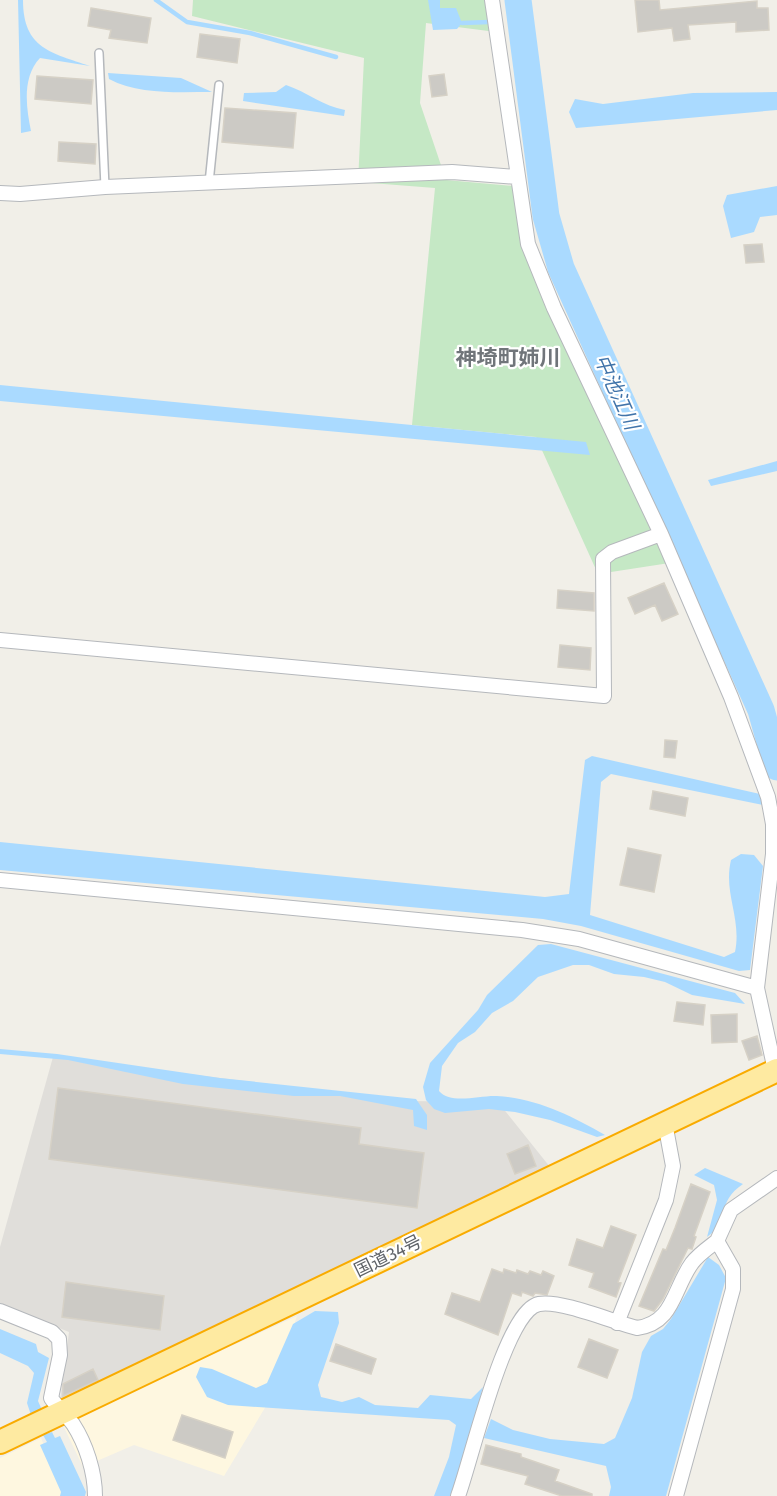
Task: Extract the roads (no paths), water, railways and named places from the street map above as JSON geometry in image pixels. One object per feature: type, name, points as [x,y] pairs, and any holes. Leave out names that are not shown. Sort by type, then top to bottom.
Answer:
[{"type":"highway","name":"国道34号","points":[[0,1442],[666,1124],[776,1074]]},
{"type":"street","points":[[492,0],[528,244],[554,309],[661,534],[730,697],[768,797],[773,824],[774,854],[757,988],[776,1074]]},
{"type":"street","points":[[0,193],[20,194],[105,187],[452,172],[517,177]]},
{"type":"street","points":[[0,640],[604,696],[603,560],[612,552],[661,534]]},
{"type":"street","points":[[0,879],[522,930],[579,939],[757,988]]},
{"type":"street","points":[[617,1323],[666,1200],[673,1166],[666,1124]]},
{"type":"street","points":[[458,1496],[509,1339],[524,1312],[537,1304],[557,1306],[637,1328],[651,1326],[671,1305],[691,1265],[717,1241],[731,1210],[777,1178]]},
{"type":"street","points":[[676,1496],[733,1289],[733,1269],[717,1241]]},
{"type":"street","points":[[0,1311],[52,1332],[59,1339],[60,1355],[51,1398],[72,1424],[87,1453],[95,1480],[95,1496]]},
{"type":"lane","points":[[99,53],[105,187]]},
{"type":"lane","points":[[209,183],[219,85]]},
{"type":"water","points":[[18,0],[23,0],[24,16],[34,39],[52,52],[90,66],[40,58],[30,74],[28,83],[27,102],[31,131],[21,133]]},
{"type":"water","points":[[428,0],[440,0],[440,8],[456,8],[462,23],[457,29],[433,30]]},
{"type":"water","points":[[108,73],[181,78],[212,92],[172,92],[133,88],[109,79]]},
{"type":"water","points":[[286,85],[345,110],[344,116],[243,101],[244,93],[276,92]]},
{"type":"water","points":[[777,92],[777,110],[576,128],[569,112],[575,99],[603,104],[693,93]]},
{"type":"water","points":[[777,186],[777,215],[760,217],[754,232],[731,238],[723,206],[727,195]]},
{"type":"water","points":[[0,385],[586,442],[590,455],[0,401]]},
{"type":"water","points":[[777,461],[777,471],[711,486],[708,480]]},
{"type":"water","points":[[592,756],[760,794],[763,805],[611,774],[601,782],[590,915],[724,957],[735,952],[737,940],[729,884],[731,860],[741,854],[754,855],[763,866],[750,970],[739,971],[581,926],[543,919],[0,870],[0,842],[545,897],[569,894],[585,760]]},
{"type":"water","points":[[551,944],[735,993],[745,1004],[692,995],[665,982],[644,977],[614,974],[589,965],[573,965],[538,977],[513,1001],[492,1013],[475,1032],[458,1043],[442,1066],[439,1091],[451,1098],[497,1096],[526,1100],[567,1115],[605,1135],[597,1137],[550,1120],[515,1112],[489,1109],[445,1113],[434,1109],[426,1100],[423,1087],[430,1063],[478,1010],[487,995],[538,945]]},
{"type":"water","points":[[0,1049],[57,1054],[220,1078],[416,1099],[427,1115],[427,1130],[414,1126],[413,1110],[340,1096],[294,1096],[183,1084],[68,1060],[0,1054]]},
{"type":"water","points":[[705,1168],[743,1184],[729,1198],[718,1225],[707,1237],[717,1200],[714,1185],[694,1175]]},
{"type":"water","points":[[708,1257],[719,1265],[726,1278],[666,1496],[609,1496],[611,1487],[606,1466],[484,1438],[491,1419],[513,1430],[550,1439],[604,1444],[615,1438],[632,1398],[642,1352],[651,1336],[663,1329],[671,1319]]},
{"type":"water","points":[[315,1311],[338,1312],[339,1323],[318,1385],[321,1397],[342,1402],[359,1397],[375,1405],[418,1408],[430,1395],[471,1399],[483,1387],[464,1459],[450,1496],[434,1496],[449,1457],[456,1425],[449,1420],[228,1405],[207,1397],[196,1377],[200,1367],[212,1369],[256,1388],[267,1383],[293,1324]]},
{"type":"water","points":[[0,1329],[36,1344],[38,1352],[49,1358],[38,1401],[42,1410],[31,1415],[27,1403],[34,1373],[28,1366],[0,1353]]},
{"type":"water","points":[[52,1432],[55,1438],[60,1436],[86,1492],[85,1496],[60,1496],[61,1492],[40,1445],[47,1442],[43,1435]]},
{"type":"waterway","points":[[156,0],[187,22],[250,33],[336,57]]},
{"type":"waterway","name":"中池江川","points":[[518,0],[546,216],[561,268],[761,710],[777,767]]},
{"type":"waterway","points":[[462,23],[489,22]]},
{"type":"district","name":"神埼町姉川","points":[[508,358]]}]
